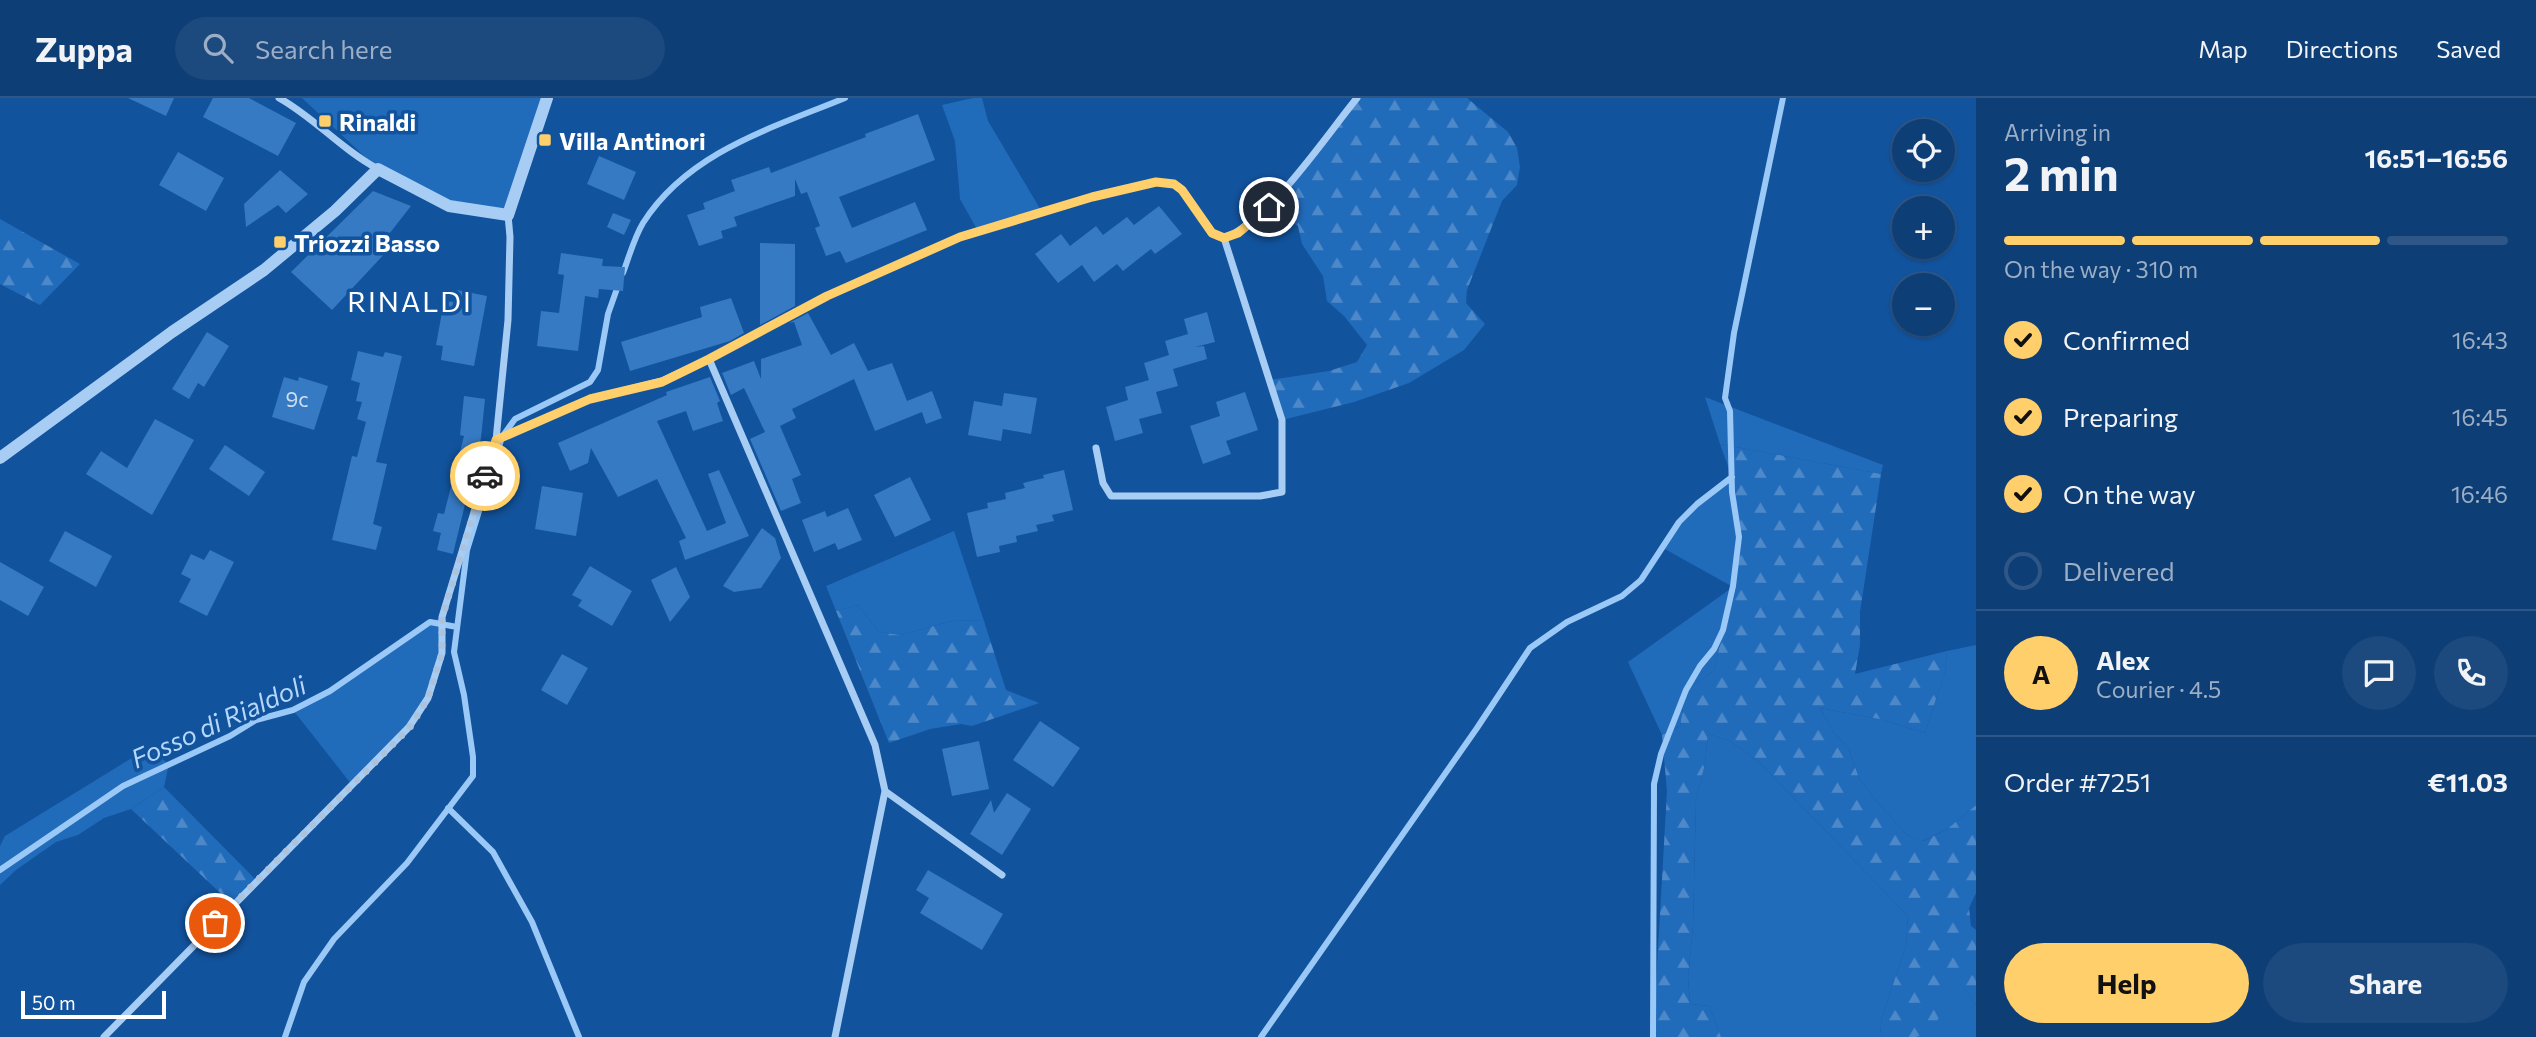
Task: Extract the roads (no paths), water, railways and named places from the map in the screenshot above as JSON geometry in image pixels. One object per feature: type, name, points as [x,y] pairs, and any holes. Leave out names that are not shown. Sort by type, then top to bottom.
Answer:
[{"type":"street","points":[[279,98],[299,109],[363,161],[449,206],[508,215]]},
{"type":"street","points":[[104,1037],[410,727],[428,698],[442,653],[442,618],[496,440],[508,320],[508,215],[547,98]]},
{"type":"street","points":[[496,440],[590,399],[662,382],[827,296],[960,237],[1092,197],[1156,182],[1174,184],[1182,190],[1212,233],[1224,238],[1238,233],[1269,207],[1357,98]]},
{"type":"street","points":[[0,458],[172,332],[264,270],[335,211],[379,169]]},
{"type":"street","points":[[1096,448],[1103,483],[1111,496],[1261,496],[1282,492],[1282,420],[1224,238]]},
{"type":"street","points":[[709,359],[875,745],[885,791],[835,1037]]},
{"type":"street","points":[[885,791],[1002,874]]},
{"type":"waterway","name":"Fosso di Rialdoli","points":[[623,273],[643,223],[662,198],[683,178],[734,145],[845,98]]},
{"type":"waterway","points":[[1653,1037],[1654,784],[1661,754],[1686,690],[1714,649],[1723,630],[1733,586],[1739,537],[1732,492],[1730,411],[1725,398],[1734,333],[1783,98]]},
{"type":"waterway","points":[[285,1037],[304,982],[334,939],[407,863],[473,776],[464,695],[454,652],[467,550],[502,437],[515,419],[590,382],[598,370],[608,314],[619,283]]},
{"type":"waterway","points":[[1261,1037],[1530,648],[1567,622],[1622,596],[1641,580],[1679,522],[1732,477]]},
{"type":"waterway","name":"Fosso di Rialdoli","points":[[0,870],[123,786],[230,736],[256,720],[293,710],[330,691],[430,622],[457,627]]},
{"type":"waterway","points":[[448,808],[493,852],[532,922],[579,1037]]},
{"type":"place","name":"Rinaldi","points":[[325,121]]},
{"type":"place","name":"Villa Antinori","points":[[545,140]]},
{"type":"place","name":"Triozzi Basso","points":[[280,242]]},
{"type":"district","name":"RINALDI","points":[[410,301]]}]
